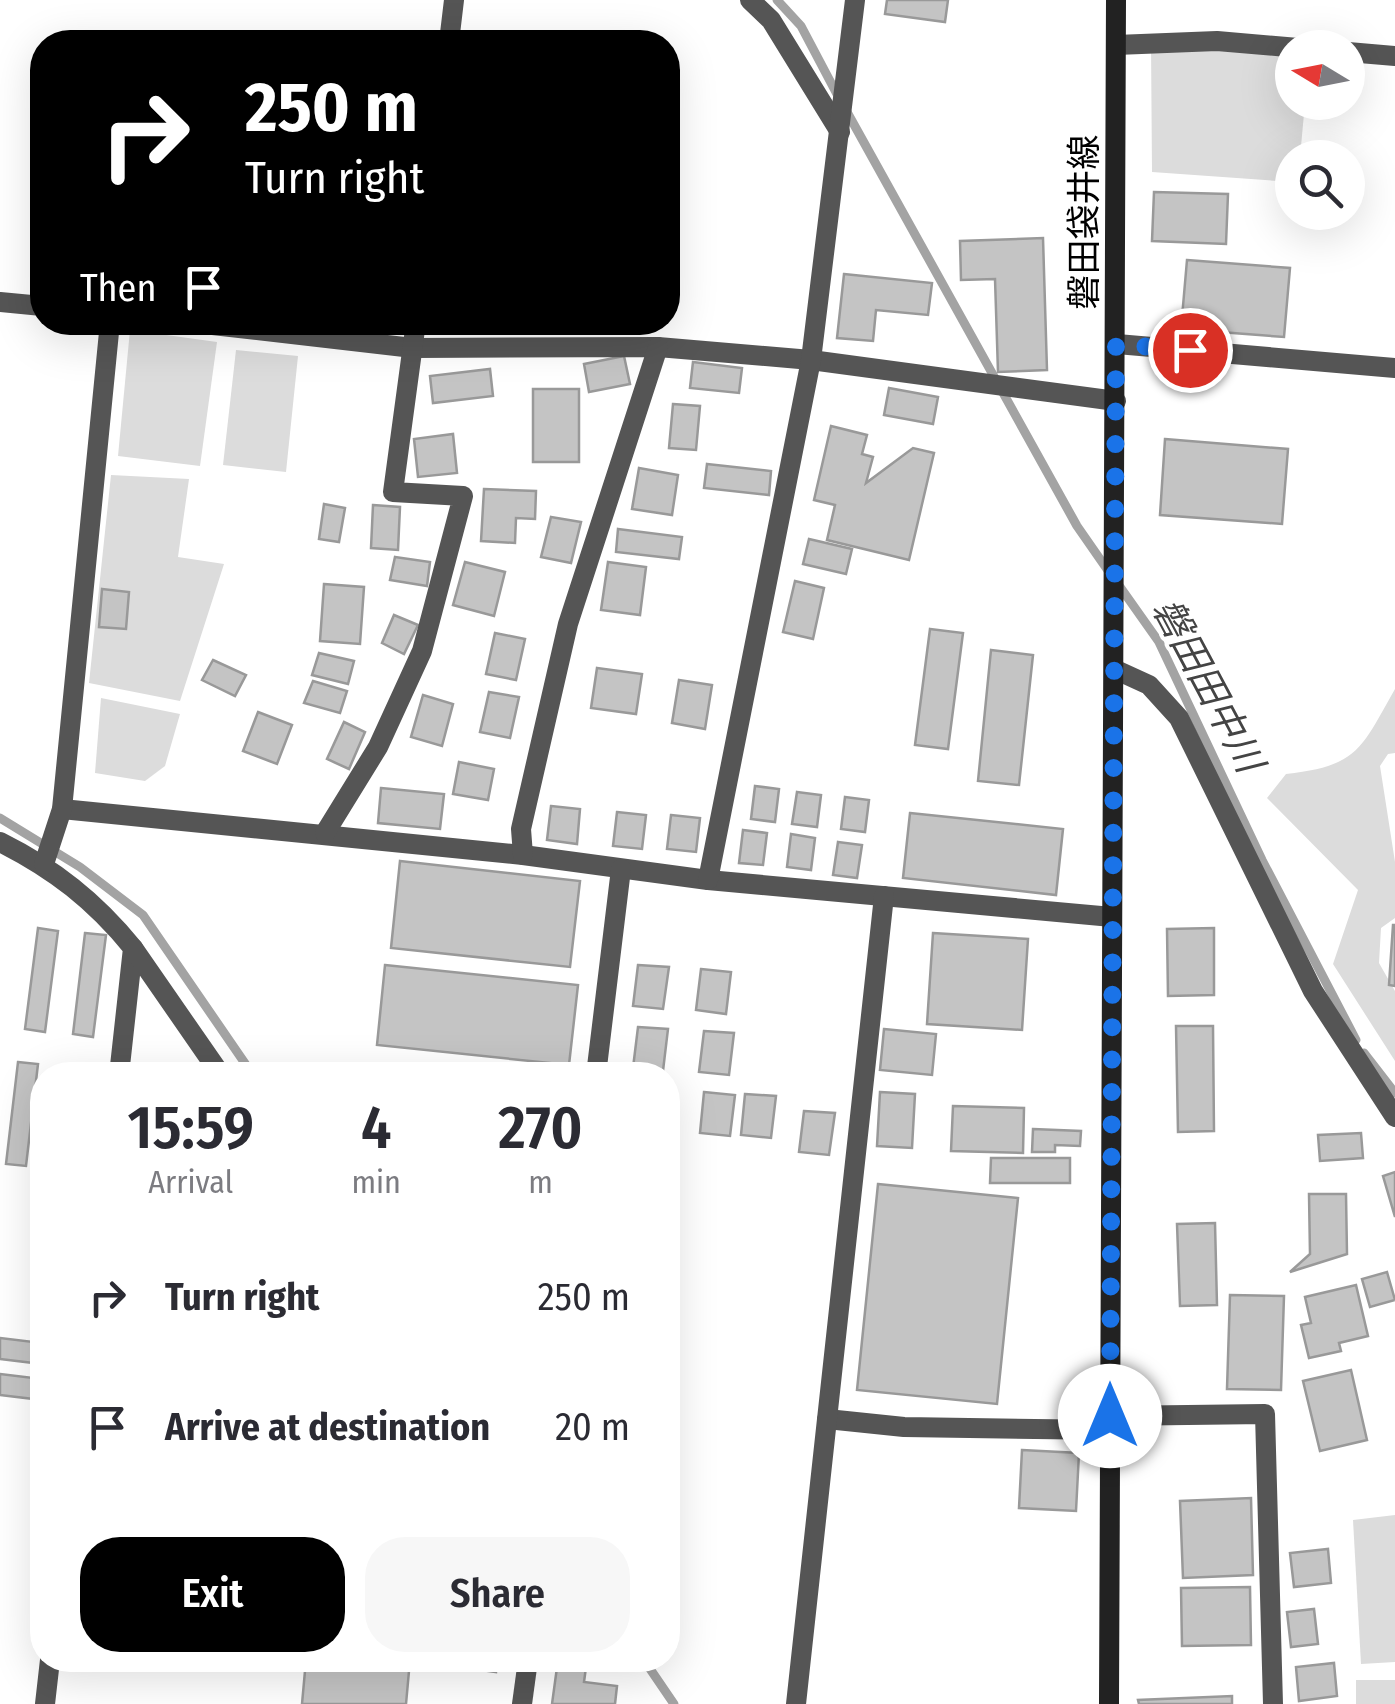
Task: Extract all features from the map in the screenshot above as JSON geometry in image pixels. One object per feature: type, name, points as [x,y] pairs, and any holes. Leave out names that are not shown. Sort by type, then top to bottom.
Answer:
[{"type":"main road","name":"磐田袋井線","points":[[1109,1704],[1116,0]]},
{"type":"street","points":[[451,30],[454,0]]},
{"type":"street","points":[[750,0],[771,20],[840,132]]},
{"type":"street","points":[[708,880],[811,360],[855,0]]},
{"type":"street","points":[[1116,45],[1217,41],[1275,46]]},
{"type":"street","points":[[1365,53],[1395,56]]},
{"type":"street","points":[[0,302],[30,305]]},
{"type":"street","points":[[44,864],[62,809],[109,335]]},
{"type":"street","points":[[300,335],[413,348],[658,347],[811,360],[1116,401]]},
{"type":"street","points":[[325,833],[378,747],[422,651],[463,496],[392,492],[414,335]]},
{"type":"street","points":[[1116,344],[1395,368]]},
{"type":"street","points":[[523,854],[521,829],[568,624],[658,347]]},
{"type":"street","points":[[1114,669],[1149,685],[1179,718],[1313,991],[1395,1118]]},
{"type":"street","points":[[62,809],[523,854],[708,880],[1112,917]]},
{"type":"street","points":[[0,842],[44,864],[102,909],[212,1062]]},
{"type":"street","points":[[598,1062],[620,869]]},
{"type":"street","points":[[796,1704],[884,896]]},
{"type":"street","points":[[120,1062],[133,948]]},
{"type":"street","points":[[828,1419],[904,1427],[1110,1423],[1265,1414],[1273,1704]]},
{"type":"street","points":[[45,1704],[49,1672]]},
{"type":"street","points":[[522,1704],[526,1672]]},
{"type":"shaded area","points":[[1151,44],[1275,48],[1275,120],[1303,120],[1302,140],[1275,140],[1275,181],[1152,172]]},
{"type":"shaded area","points":[[130,335],[217,342],[200,466],[118,456]]},
{"type":"shaded area","points":[[236,350],[298,356],[286,472],[223,465]]},
{"type":"shaded area","points":[[111,475],[189,479],[178,557],[224,564],[180,701],[89,683]]},
{"type":"shaded area","points":[[1395,689],[1395,753],[1388,754],[1380,766],[1395,862],[1395,918],[1381,928],[1379,963],[1395,991],[1395,1061],[1333,964],[1358,890],[1267,798],[1286,774],[1329,766],[1355,751]]},
{"type":"shaded area","points":[[101,698],[180,714],[165,766],[145,781],[95,773]]},
{"type":"shaded area","points":[[1395,1515],[1395,1662],[1361,1664],[1353,1520]]},
{"type":"shaded area","points":[[1356,1680],[1395,1680],[1395,1704],[1356,1704]]},
{"type":"building","points":[[887,0],[948,0],[945,22],[885,14]]},
{"type":"building","points":[[1154,192],[1228,194],[1226,244],[1152,241]]},
{"type":"building","points":[[1043,238],[1047,370],[998,372],[995,279],[961,280],[960,241]]},
{"type":"building","points":[[1187,260],[1290,268],[1284,337],[1181,329]]},
{"type":"building","points":[[844,274],[932,283],[928,315],[876,310],[873,341],[837,338]]},
{"type":"building","points":[[624,356],[630,384],[589,392],[584,364]]},
{"type":"building","points":[[693,362],[742,368],[739,393],[690,388]]},
{"type":"building","points":[[490,369],[493,396],[433,403],[430,376]]},
{"type":"building","points":[[889,388],[938,397],[933,424],[884,415]]},
{"type":"building","points":[[533,389],[579,389],[579,462],[533,462]]},
{"type":"building","points":[[673,404],[700,406],[696,450],[669,448]]},
{"type":"building","points":[[831,426],[867,435],[862,454],[873,457],[866,483],[913,448],[934,453],[909,560],[827,540],[835,505],[814,500]]},
{"type":"building","points":[[453,434],[457,473],[418,477],[414,439]]},
{"type":"building","points":[[1165,439],[1288,449],[1282,524],[1160,515]]},
{"type":"building","points":[[707,464],[771,471],[769,495],[704,488]]},
{"type":"building","points":[[639,468],[678,475],[672,515],[632,509]]},
{"type":"building","points":[[484,489],[536,491],[535,519],[516,518],[515,543],[481,541]]},
{"type":"building","points":[[324,504],[345,508],[339,542],[319,539]]},
{"type":"building","points":[[373,505],[400,507],[398,550],[371,548]]},
{"type":"building","points":[[551,517],[581,522],[571,563],[541,557]]},
{"type":"building","points":[[618,529],[682,537],[679,559],[616,552]]},
{"type":"building","points":[[809,539],[852,549],[846,574],[803,564]]},
{"type":"building","points":[[395,557],[430,562],[427,586],[390,580]]},
{"type":"building","points":[[465,562],[505,572],[494,616],[453,605]]},
{"type":"building","points":[[608,562],[646,567],[640,615],[601,610]]},
{"type":"building","points":[[795,581],[824,588],[813,639],[783,632]]},
{"type":"building","points":[[324,584],[364,587],[360,644],[320,641]]},
{"type":"building","points":[[102,589],[129,592],[126,629],[99,627]]},
{"type":"building","points":[[394,615],[418,625],[404,654],[382,643]]},
{"type":"building","points":[[930,629],[963,633],[948,749],[915,745]]},
{"type":"building","points":[[495,633],[525,639],[516,680],[486,674]]},
{"type":"building","points":[[991,650],[1033,655],[1019,785],[978,781]]},
{"type":"building","points":[[319,653],[354,661],[348,684],[312,675]]},
{"type":"building","points":[[213,660],[246,675],[235,696],[202,680]]},
{"type":"building","points":[[597,668],[642,674],[636,714],[591,708]]},
{"type":"building","points":[[679,680],[712,685],[705,729],[672,723]]},
{"type":"building","points":[[313,681],[347,691],[340,713],[304,703]]},
{"type":"building","points":[[489,692],[519,697],[510,738],[480,732]]},
{"type":"building","points":[[423,695],[453,704],[442,746],[411,737]]},
{"type":"building","points":[[258,712],[292,725],[277,764],[243,751]]},
{"type":"building","points":[[344,722],[365,732],[349,769],[327,759]]},
{"type":"building","points":[[459,762],[494,769],[488,800],[453,794]]},
{"type":"building","points":[[755,786],[779,789],[775,822],[751,819]]},
{"type":"building","points":[[381,788],[444,794],[440,829],[378,823]]},
{"type":"building","points":[[797,792],[821,795],[817,827],[792,824]]},
{"type":"building","points":[[845,797],[869,800],[865,832],[841,829]]},
{"type":"building","points":[[551,806],[580,809],[577,844],[547,840]]},
{"type":"building","points":[[617,812],[646,815],[642,849],[613,846]]},
{"type":"building","points":[[910,813],[1063,829],[1056,895],[903,878]]},
{"type":"building","points":[[671,815],[700,818],[696,852],[667,849]]},
{"type":"building","points":[[743,830],[767,833],[763,865],[739,863]]},
{"type":"building","points":[[791,834],[815,838],[811,870],[787,867]]},
{"type":"building","points":[[838,842],[862,845],[857,878],[833,875]]},
{"type":"building","points":[[400,861],[580,881],[570,967],[391,948]]},
{"type":"building","points":[[1395,925],[1395,986],[1389,985]]},
{"type":"building","points":[[38,928],[58,931],[45,1032],[25,1029]]},
{"type":"building","points":[[1214,928],[1214,995],[1168,996],[1167,929]]},
{"type":"building","points":[[85,933],[106,935],[93,1037],[73,1034]]},
{"type":"building","points":[[933,933],[1028,939],[1022,1030],[927,1024]]},
{"type":"building","points":[[385,965],[578,985],[569,1062],[377,1045]]},
{"type":"building","points":[[638,965],[669,967],[663,1009],[633,1006]]},
{"type":"building","points":[[701,969],[731,972],[726,1014],[696,1010]]},
{"type":"building","points":[[1176,1026],[1213,1026],[1214,1131],[1178,1132]]},
{"type":"building","points":[[638,1027],[668,1029],[664,1062],[634,1062]]},
{"type":"building","points":[[884,1029],[936,1034],[932,1075],[880,1070]]},
{"type":"building","points":[[704,1031],[734,1033],[729,1075],[699,1072]]},
{"type":"building","points":[[18,1062],[30,1063],[26,1166],[6,1164]]},
{"type":"building","points":[[704,1092],[735,1095],[730,1136],[700,1133]]},
{"type":"building","points":[[880,1092],[915,1094],[912,1148],[877,1146]]},
{"type":"building","points":[[745,1094],[776,1096],[771,1138],[741,1135]]},
{"type":"building","points":[[953,1106],[1024,1108],[1023,1153],[951,1151]]},
{"type":"building","points":[[804,1111],[835,1113],[829,1155],[799,1152]]},
{"type":"building","points":[[1033,1129],[1081,1131],[1080,1146],[1055,1145],[1055,1152],[1032,1152]]},
{"type":"building","points":[[1361,1133],[1363,1158],[1320,1161],[1318,1135]]},
{"type":"building","points":[[991,1158],[1070,1158],[1070,1183],[990,1183]]},
{"type":"building","points":[[1395,1172],[1395,1217],[1383,1176]]},
{"type":"building","points":[[878,1184],[1018,1198],[997,1404],[857,1390]]},
{"type":"building","points":[[1309,1194],[1346,1194],[1347,1254],[1290,1272],[1310,1254]]},
{"type":"building","points":[[1215,1223],[1217,1305],[1180,1306],[1177,1224]]},
{"type":"building","points":[[1387,1272],[1395,1300],[1370,1307],[1362,1279]]},
{"type":"building","points":[[1356,1285],[1368,1336],[1339,1343],[1341,1351],[1309,1358],[1301,1325],[1311,1323],[1305,1297]]},
{"type":"building","points":[[1230,1295],[1284,1296],[1281,1390],[1227,1389]]},
{"type":"building","points":[[0,1338],[30,1342],[30,1363],[0,1359]]},
{"type":"building","points":[[1351,1370],[1367,1440],[1320,1451],[1303,1381]]},
{"type":"building","points":[[0,1374],[30,1378],[30,1399],[0,1395]]},
{"type":"building","points":[[1022,1450],[1079,1453],[1076,1511],[1019,1508]]},
{"type":"building","points":[[1251,1498],[1253,1575],[1183,1578],[1180,1501]]},
{"type":"building","points":[[1328,1549],[1331,1583],[1294,1587],[1290,1553]]},
{"type":"building","points":[[1250,1587],[1251,1645],[1182,1646],[1181,1588]]},
{"type":"building","points":[[1314,1609],[1318,1644],[1291,1647],[1287,1612]]},
{"type":"building","points":[[1334,1663],[1337,1696],[1299,1701],[1296,1667]]},
{"type":"building","points":[[305,1672],[409,1672],[406,1704],[302,1704]]},
{"type":"building","points":[[556,1672],[585,1672],[584,1682],[617,1686],[615,1704],[552,1704]]},
{"type":"building","points":[[1232,1696],[1232,1704],[1139,1704],[1138,1700]]},
{"type":"waterway","name":"磐田田中川","points":[[777,0],[801,26],[839,98]]},
{"type":"waterway","name":"磐田田中川","points":[[847,112],[1077,526],[1109,572]]},
{"type":"waterway","name":"磐田田中川","points":[[1118,584],[1159,642],[1262,860],[1356,1040]]},
{"type":"waterway","points":[[0,818],[80,867],[143,915],[244,1062]]},
{"type":"waterway","name":"磐田田中川","points":[[1364,1053],[1395,1093]]},
{"type":"waterway","points":[[652,1672],[674,1704]]},
{"type":"route","points":[[1110,1416],[1116,344],[1190,350]]}]
